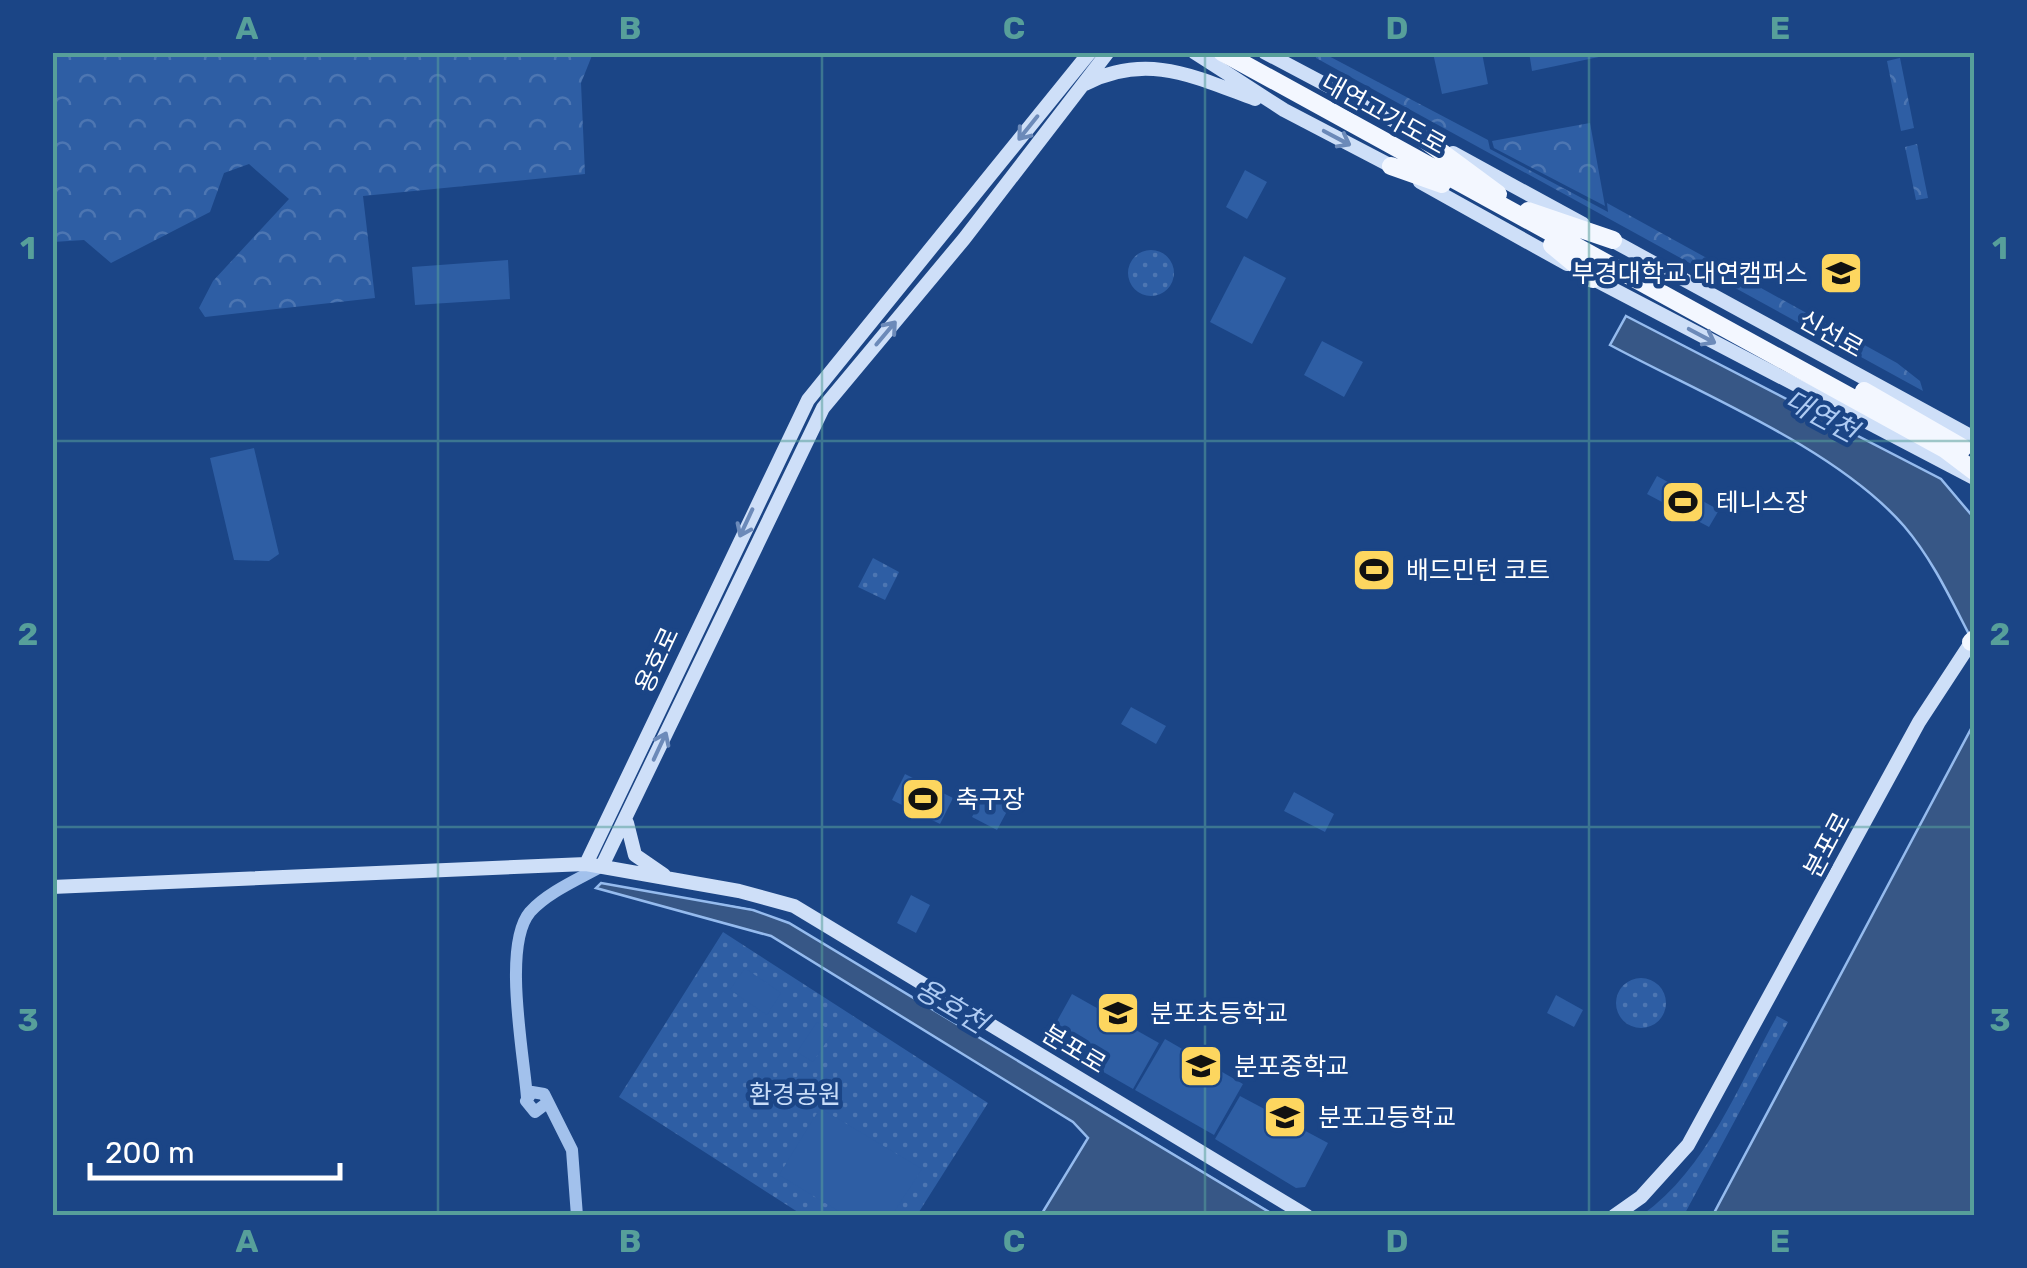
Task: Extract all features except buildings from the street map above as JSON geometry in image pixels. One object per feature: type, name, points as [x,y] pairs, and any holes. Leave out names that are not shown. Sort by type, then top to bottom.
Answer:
[{"type":"highway","name":"대연고가도로","points":[[1222,52],[1400,146]]},
{"type":"highway","name":"대연고가도로","points":[[1242,52],[1400,146]]},
{"type":"highway","points":[[1400,146],[1483,192]]},
{"type":"highway","points":[[1400,146],[1849,390],[1942,433],[1974,457]]},
{"type":"highway","points":[[1525,216],[1613,240]]},
{"type":"highway","points":[[1525,216],[1594,279]]},
{"type":"highway","points":[[1849,390],[1974,470]]},
{"type":"main road","name":"용호로","points":[[602,866],[823,408],[964,238],[1076,80],[1088,52]]},
{"type":"main road","name":"용호로","points":[[586,864],[808,400],[1076,80],[1108,52]]},
{"type":"main road","points":[[1194,52],[1284,110]]},
{"type":"main road","points":[[1264,52],[1594,279],[1974,478]]},
{"type":"main road","points":[[1076,80],[1124,68],[1158,66],[1400,146]]},
{"type":"main road","name":"신선로","points":[[1400,146],[1613,240],[1974,438]]},
{"type":"main road","points":[[964,238],[982,204],[977,201],[970,205]]},
{"type":"main road","points":[[926,285],[919,288],[914,283],[928,255]]},
{"type":"main road","points":[[1935,458],[1974,489]]},
{"type":"main road","name":"분포로","points":[[1614,1216],[1666,1174],[1688,1145],[1919,722],[1973,639]]},
{"type":"main road","points":[[635,760],[628,799],[628,840],[635,855],[669,878]]},
{"type":"main road","points":[[52,888],[586,864]]},
{"type":"main road","name":"분포로","points":[[586,864],[794,906],[1307,1216]]},
{"type":"street","points":[[565,888],[586,864]]},
{"type":"street","points":[[577,1216],[567,1132],[538,1101],[525,1063],[517,943],[530,912],[602,866]]},
{"type":"green space","points":[[53,52],[593,53],[581,83],[585,174],[363,196],[375,298],[205,317],[199,308],[213,281],[289,199],[249,164],[224,173],[210,212],[111,263],[84,240],[53,242]]},
{"type":"green space","points":[[1529,52],[1618,52],[1618,53],[1532,71]]},
{"type":"green space","points":[[1315,53],[1323,53],[1488,140],[1490,149],[1608,212],[1607,203],[1897,363],[1920,381],[1923,391],[1316,58]]},
{"type":"green space","points":[[1433,53],[1482,53],[1488,84],[1442,94]]},
{"type":"green space","points":[[1900,58],[1914,128],[1901,131],[1887,61]]},
{"type":"green space","points":[[1590,123],[1605,206],[1494,148],[1492,141]]},
{"type":"green space","points":[[1917,144],[1928,198],[1916,200],[1905,147]]},
{"type":"green space","points":[[1245,170],[1267,182],[1247,219],[1226,207]]},
{"type":"green space","points":[[1151,250],[1167,257],[1174,273],[1167,289],[1151,296],[1135,289],[1128,273],[1135,257]]},
{"type":"green space","points":[[1244,256],[1286,278],[1252,344],[1210,322]]},
{"type":"green space","points":[[508,260],[510,299],[415,305],[412,267]]},
{"type":"green space","points":[[1322,341],[1363,362],[1344,397],[1304,375]]},
{"type":"green space","points":[[254,448],[279,554],[269,561],[234,560],[210,458]]},
{"type":"green space","name":"테니스장","points":[[1657,476],[1719,510],[1709,527],[1647,494]]},
{"type":"green space","name":"배드민턴 코트","points":[[1372,551],[1392,561],[1376,590],[1357,579]]},
{"type":"green space","points":[[873,558],[899,572],[885,600],[858,587]]},
{"type":"green space","points":[[1131,707],[1166,726],[1156,744],[1121,724]]},
{"type":"green space","name":"축구장","points":[[905,774],[953,798],[940,824],[892,800]]},
{"type":"green space","points":[[987,787],[1013,800],[997,830],[972,817]]},
{"type":"green space","points":[[1294,792],[1334,814],[1325,832],[1284,811]]},
{"type":"green space","points":[[911,895],[930,905],[916,933],[897,923]]},
{"type":"green space","name":"환경공원","points":[[723,932],[988,1103],[917,1215],[804,1216],[619,1097]]},
{"type":"green space","points":[[745,968],[781,993],[767,1015],[730,990]]},
{"type":"green space","points":[[1641,978],[1658,986],[1666,1003],[1658,1020],[1641,1028],[1624,1020],[1616,1003],[1624,986]]},
{"type":"green space","points":[[1072,994],[1159,1043],[1133,1089],[1053,1043],[1051,1032]]},
{"type":"green space","points":[[1556,995],[1583,1010],[1574,1027],[1547,1013]]},
{"type":"green space","points":[[1777,1016],[1788,1022],[1684,1215],[1642,1215],[1665,1196],[1703,1150]]},
{"type":"green space","points":[[817,1022],[833,1032],[813,1062],[797,1052]]},
{"type":"green space","points":[[1165,1039],[1243,1084],[1214,1135],[1135,1090]]},
{"type":"green space","points":[[1240,1096],[1328,1143],[1305,1187],[1296,1188],[1215,1139]]},
{"type":"green space","points":[[820,1108],[922,1169],[892,1215],[845,1215],[779,1175]]},
{"type":"shaded area","points":[[1626,316],[1941,479],[1974,518],[1974,644],[1925,554],[1876,498],[1805,447],[1610,345]]},
{"type":"shaded area","points":[[1974,719],[1974,1215],[1713,1215],[1973,725]]},
{"type":"shaded area","points":[[601,883],[753,910],[789,923],[1274,1215],[1041,1215],[1088,1138],[1073,1122],[771,936],[596,888]]},
{"type":"pier","points":[[601,880],[777,912],[1257,1199],[1279,1216],[777,913]]},
{"type":"place","name":"부경대학교 대연캠퍼스","points":[[1841,273]]},
{"type":"place","name":"테니스장","points":[[1683,502]]},
{"type":"place","name":"배드민턴 코트","points":[[1374,570]]},
{"type":"place","name":"축구장","points":[[923,799]]},
{"type":"place","name":"분포초등학교","points":[[1118,1013]]},
{"type":"place","name":"분포중학교","points":[[1201,1066]]},
{"type":"place","name":"분포고등학교","points":[[1285,1117]]},
{"type":"water label","name":"대연천","points":[[1821,416]]},
{"type":"water label","name":"용호천","points":[[951,1006]]}]
